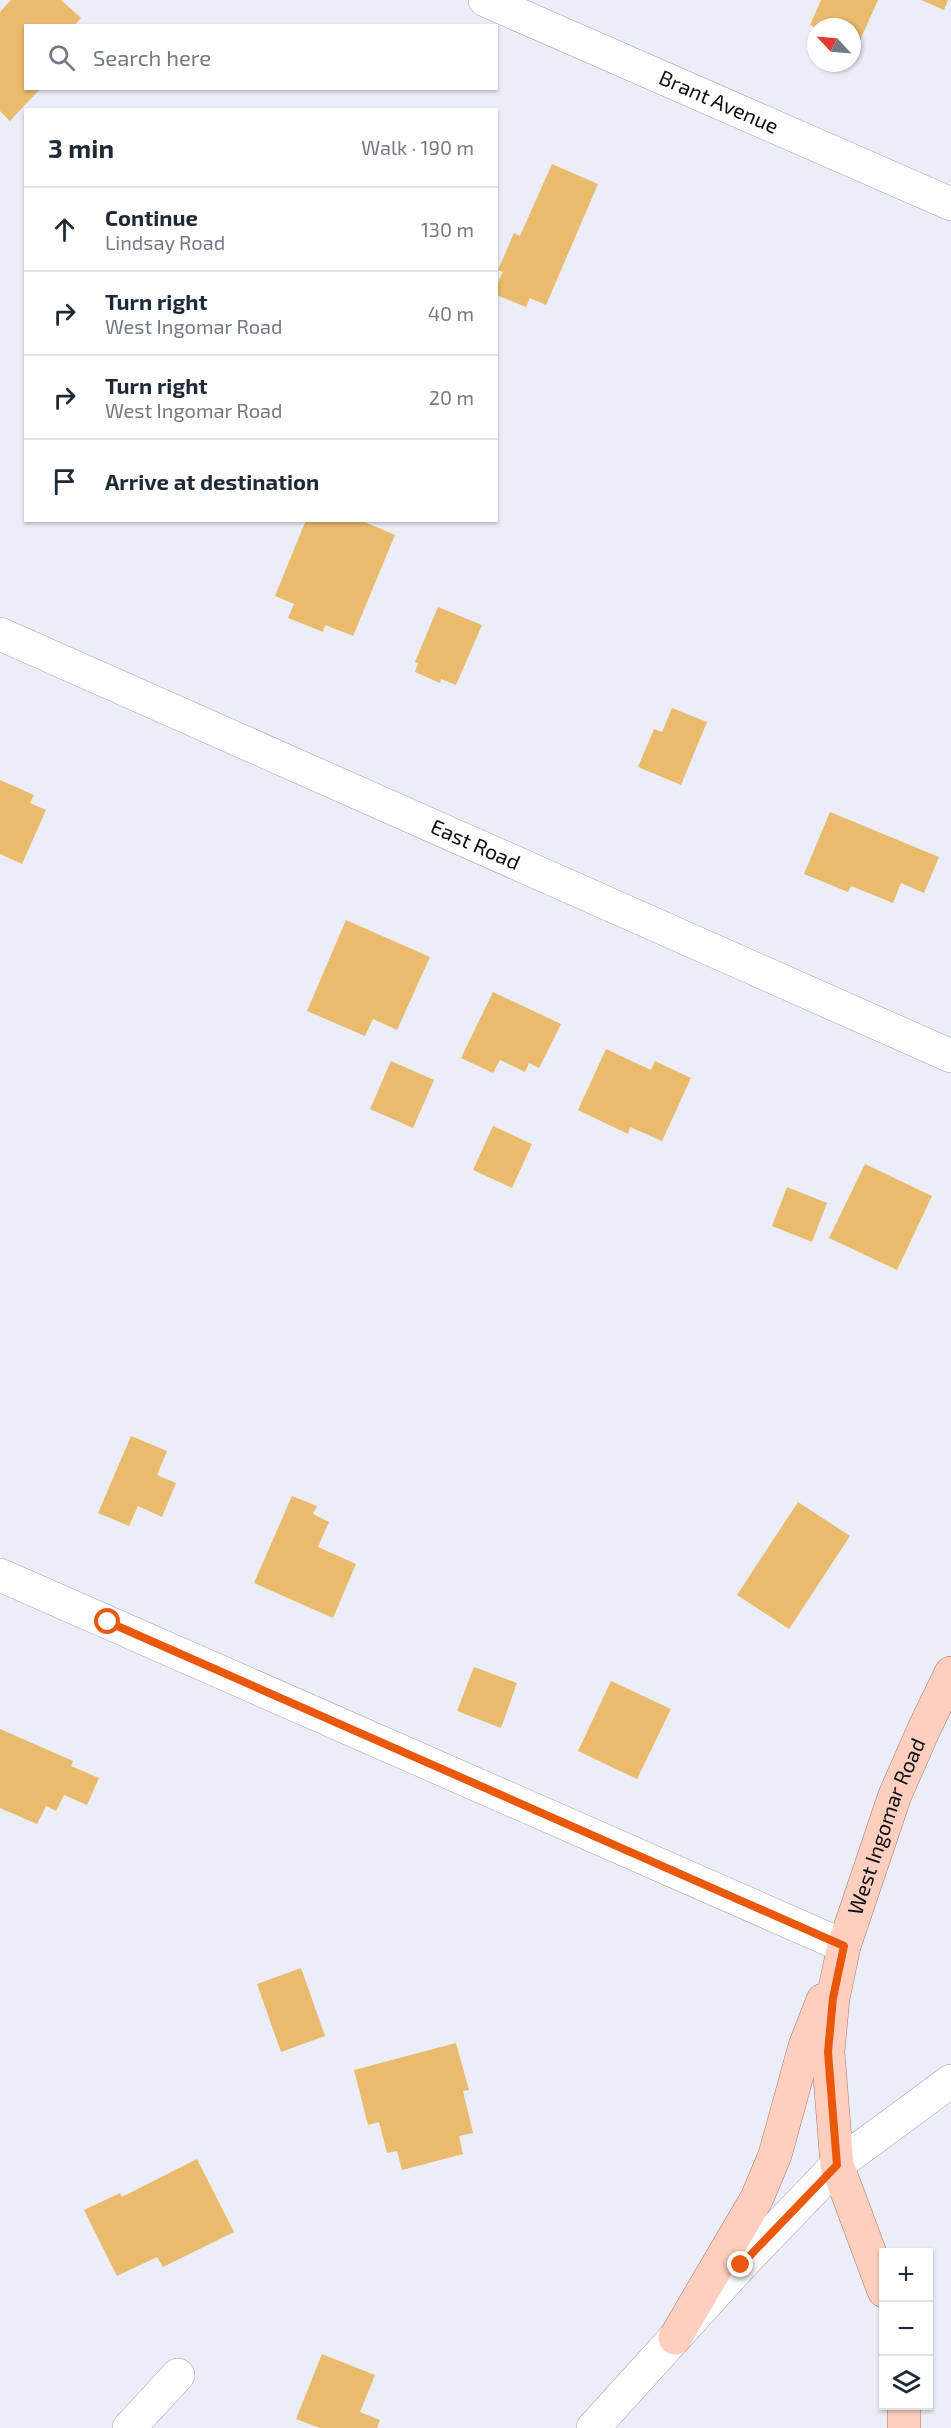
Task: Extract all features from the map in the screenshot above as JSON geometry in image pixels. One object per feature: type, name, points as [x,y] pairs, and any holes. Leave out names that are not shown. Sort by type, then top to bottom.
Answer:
[{"type":"main road","name":"West Ingomar Road","points":[[879,2278],[837,2165],[828,2052],[833,1998],[844,1946],[896,1795],[924,1728],[951,1673]]},
{"type":"main road","points":[[675,2338],[757,2198],[775,2155],[805,2046],[844,1946]]},
{"type":"main road","points":[[904,2410],[904,2428]]},
{"type":"street","name":"Brant Avenue","points":[[485,0],[951,204]]},
{"type":"street","name":"East Road","points":[[0,634],[951,1056]]},
{"type":"street","points":[[0,1575],[844,1946]]},
{"type":"street","points":[[593,2428],[837,2165],[951,2081]]},
{"type":"street","points":[[129,2428],[178,2375]]},
{"type":"building","points":[[11,0],[61,0],[81,18],[76,24],[24,24],[24,90],[39,90],[10,121],[0,111],[0,12]]},
{"type":"building","points":[[821,0],[878,0],[861,38],[861,18],[813,18]]},
{"type":"building","points":[[921,0],[948,0],[944,10]]},
{"type":"building","points":[[552,164],[598,184],[546,305],[530,298],[526,307],[498,296],[498,282],[503,272],[498,270],[514,233],[520,236]]},
{"type":"building","points":[[305,522],[365,522],[395,535],[353,636],[325,625],[323,632],[288,618],[294,604],[275,596]]},
{"type":"building","points":[[438,607],[482,625],[456,685],[441,679],[440,683],[415,672],[418,663],[415,662]]},
{"type":"building","points":[[672,708],[707,722],[681,785],[638,767],[654,729],[662,732]]},
{"type":"building","points":[[0,780],[34,795],[30,803],[46,810],[22,864],[0,854]]},
{"type":"building","points":[[830,812],[939,857],[924,893],[901,883],[893,903],[851,886],[848,892],[804,874]]},
{"type":"building","points":[[346,920],[430,957],[397,1030],[373,1019],[365,1036],[307,1011]]},
{"type":"building","points":[[493,992],[561,1024],[539,1068],[529,1063],[525,1072],[500,1060],[493,1073],[461,1058]]},
{"type":"building","points":[[606,1049],[651,1070],[655,1061],[691,1078],[662,1141],[630,1127],[628,1134],[578,1110]]},
{"type":"building","points":[[391,1061],[434,1080],[413,1128],[370,1109]]},
{"type":"building","points":[[493,1126],[532,1144],[512,1188],[473,1170]]},
{"type":"building","points":[[865,1164],[932,1196],[897,1270],[829,1238]]},
{"type":"building","points":[[787,1187],[827,1203],[812,1242],[772,1226]]},
{"type":"building","points":[[131,1436],[167,1451],[157,1475],[176,1483],[162,1517],[138,1506],[129,1526],[98,1513]]},
{"type":"building","points":[[292,1496],[317,1506],[313,1514],[329,1522],[318,1547],[356,1564],[333,1618],[254,1583]]},
{"type":"building","points":[[798,1502],[850,1536],[789,1629],[737,1595]]},
{"type":"building","points":[[474,1667],[517,1683],[501,1728],[457,1711]]},
{"type":"building","points":[[611,1681],[671,1709],[637,1779],[578,1751]]},
{"type":"building","points":[[0,1729],[73,1761],[71,1766],[99,1778],[87,1805],[64,1795],[56,1811],[46,1806],[37,1824],[0,1808]]},
{"type":"building","points":[[301,1968],[325,2036],[281,2052],[257,1984]]},
{"type":"building","points":[[456,2043],[469,2090],[463,2091],[473,2133],[459,2136],[463,2154],[402,2170],[397,2151],[387,2153],[379,2122],[368,2125],[354,2070]]},
{"type":"building","points":[[197,2159],[234,2232],[163,2267],[157,2257],[117,2276],[84,2210],[120,2193],[122,2197]]},
{"type":"building","points":[[322,2354],[375,2375],[360,2412],[380,2420],[377,2428],[320,2428],[296,2419]]},
{"type":"route","points":[[108,1622],[844,1946],[833,1998],[828,2052],[837,2165],[741,2265]]}]
